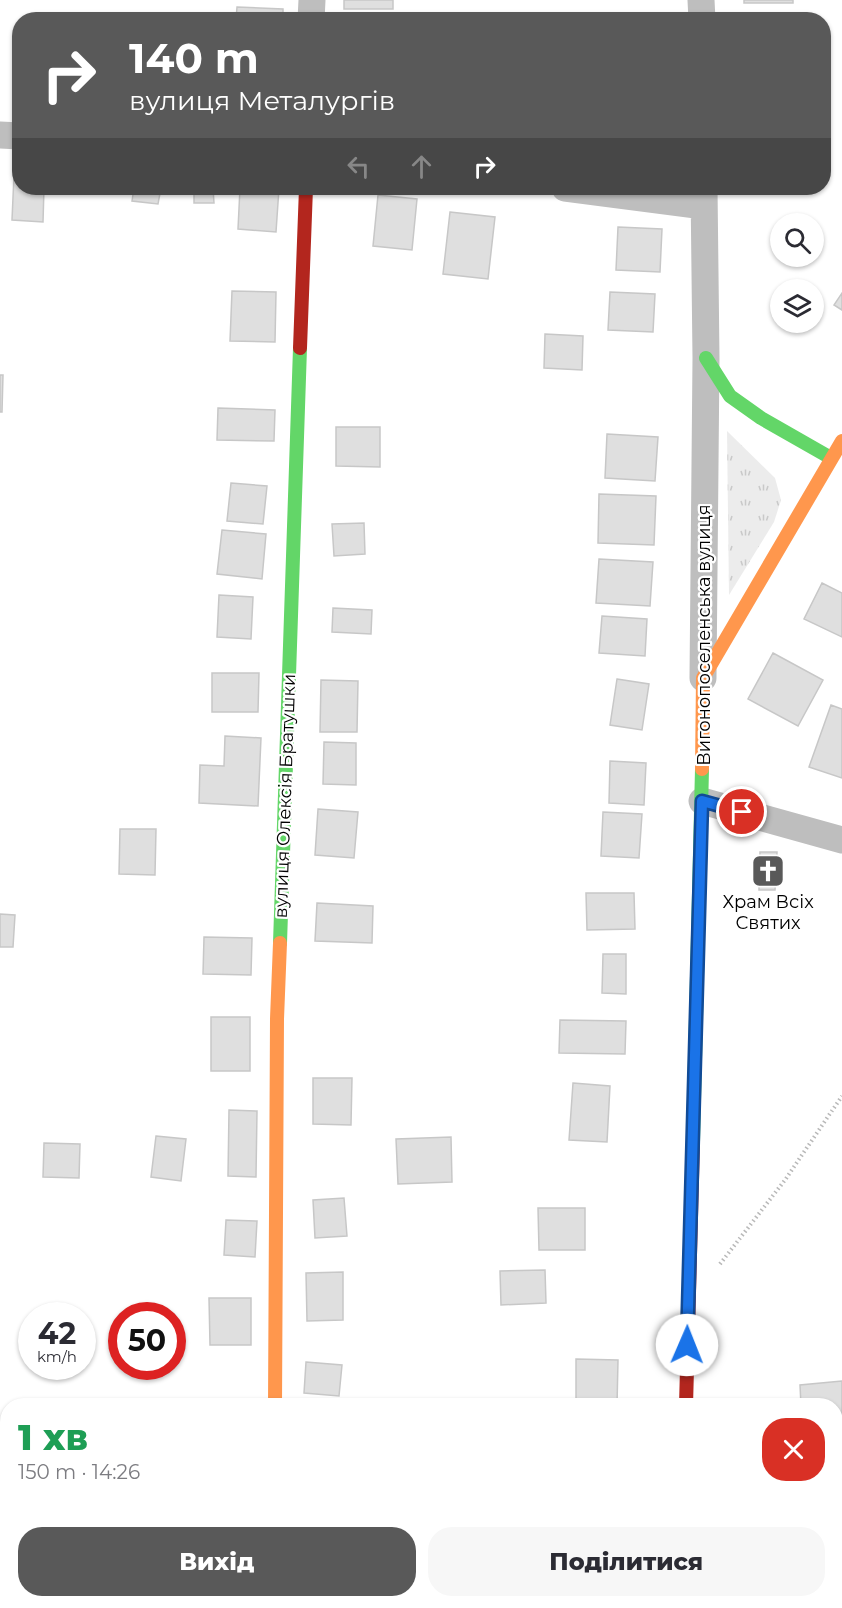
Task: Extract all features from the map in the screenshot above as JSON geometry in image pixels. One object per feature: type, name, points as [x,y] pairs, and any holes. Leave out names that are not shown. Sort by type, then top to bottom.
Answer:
[{"type":"street","name":"вулиця Олексія Братушки","points":[[274,1398],[277,1018],[306,195]]},
{"type":"street","points":[[673,195],[704,197]]},
{"type":"street","name":"Вигонопоселенська вулиця","points":[[686,1398],[702,801],[706,358],[704,197]]},
{"type":"street","points":[[706,358],[730,396],[760,418],[831,458]]},
{"type":"street","points":[[703,678],[842,441]]},
{"type":"street","points":[[702,801],[842,840]]},
{"type":"path","points":[[716,1269],[785,1180],[842,1096]]},
{"type":"green space","points":[[727,431],[775,478],[781,500],[774,522],[729,595]]},
{"type":"building","points":[[344,0],[393,0],[393,9],[344,9]]},
{"type":"building","points":[[744,0],[793,0],[793,3],[744,3]]},
{"type":"building","points":[[237,7],[283,9],[283,12],[237,12]]},
{"type":"building","points":[[13,195],[44,195],[43,222],[12,220]]},
{"type":"building","points":[[133,195],[160,195],[158,204],[132,201]]},
{"type":"building","points":[[194,195],[213,195],[214,203],[194,203]]},
{"type":"building","points":[[240,195],[279,195],[276,232],[238,229]]},
{"type":"building","points":[[378,195],[417,199],[412,250],[373,246]]},
{"type":"building","points":[[450,212],[495,217],[488,279],[443,274]]},
{"type":"building","points":[[618,227],[662,229],[660,272],[616,270]]},
{"type":"building","points":[[232,291],[276,292],[275,342],[230,341]]},
{"type":"building","points":[[610,292],[655,294],[653,332],[608,330]]},
{"type":"building","points":[[842,293],[842,310],[834,305]]},
{"type":"building","points":[[545,334],[583,336],[582,370],[544,368]]},
{"type":"building","points":[[0,375],[3,375],[2,412],[0,412]]},
{"type":"building","points":[[218,408],[275,410],[274,441],[217,440]]},
{"type":"building","points":[[336,427],[380,427],[380,467],[336,466]]},
{"type":"building","points":[[607,434],[658,437],[655,481],[605,478]]},
{"type":"building","points":[[231,483],[267,486],[263,524],[227,521]]},
{"type":"building","points":[[599,494],[656,496],[654,545],[598,543]]},
{"type":"building","points":[[364,523],[365,554],[334,556],[332,524]]},
{"type":"building","points":[[222,530],[266,534],[262,579],[217,574]]},
{"type":"building","points":[[599,559],[653,562],[650,606],[596,603]]},
{"type":"building","points":[[822,583],[842,593],[842,637],[804,619]]},
{"type":"building","points":[[219,595],[253,597],[251,639],[217,637]]},
{"type":"building","points":[[333,608],[372,610],[371,634],[332,632]]},
{"type":"building","points":[[602,616],[647,619],[645,656],[599,653]]},
{"type":"building","points":[[773,653],[823,680],[798,726],[748,699]]},
{"type":"building","points":[[212,673],[259,673],[258,712],[212,712]]},
{"type":"building","points":[[617,679],[649,684],[642,730],[610,725]]},
{"type":"building","points":[[321,680],[358,681],[357,732],[320,732]]},
{"type":"building","points":[[831,705],[842,709],[842,778],[809,767]]},
{"type":"building","points":[[225,736],[261,738],[258,806],[199,803],[200,765],[224,766]]},
{"type":"building","points":[[324,742],[356,743],[356,785],[323,784]]},
{"type":"building","points":[[610,761],[646,763],[644,805],[609,803]]},
{"type":"building","points":[[318,809],[358,812],[354,858],[315,855]]},
{"type":"building","points":[[603,812],[642,814],[639,858],[601,856]]},
{"type":"building","points":[[120,829],[156,829],[155,875],[119,874]]},
{"type":"building","name":"Храм Всіх Святих","points":[[760,852],[777,852],[775,890],[759,890]]},
{"type":"building","points":[[586,893],[634,893],[635,929],[587,930]]},
{"type":"building","points":[[317,903],[373,906],[372,943],[315,941]]},
{"type":"building","points":[[0,914],[15,915],[13,947],[0,947]]},
{"type":"building","points":[[204,937],[252,938],[251,975],[203,974]]},
{"type":"building","points":[[603,954],[626,954],[626,994],[602,993]]},
{"type":"building","points":[[211,1017],[250,1017],[250,1071],[211,1071]]},
{"type":"building","points":[[560,1020],[626,1021],[625,1054],[559,1053]]},
{"type":"building","points":[[313,1078],[352,1078],[351,1125],[313,1124]]},
{"type":"building","points":[[573,1083],[610,1086],[607,1142],[569,1140]]},
{"type":"building","points":[[229,1110],[257,1111],[256,1177],[228,1176]]},
{"type":"building","points":[[156,1136],[186,1139],[181,1181],[151,1177]]},
{"type":"building","points":[[451,1137],[452,1182],[398,1184],[396,1139]]},
{"type":"building","points":[[44,1143],[80,1144],[79,1178],[43,1177]]},
{"type":"building","points":[[344,1198],[347,1236],[315,1238],[313,1200]]},
{"type":"building","points":[[538,1208],[585,1208],[585,1250],[539,1250]]},
{"type":"building","points":[[226,1220],[257,1221],[255,1257],[224,1255]]},
{"type":"building","points":[[545,1270],[546,1303],[501,1305],[500,1271]]},
{"type":"building","points":[[343,1272],[343,1320],[307,1321],[306,1273]]},
{"type":"building","points":[[209,1298],[251,1298],[251,1345],[210,1345]]},
{"type":"building","points":[[576,1359],[618,1360],[617,1398],[576,1398]]},
{"type":"building","points":[[306,1362],[342,1365],[339,1396],[304,1393]]},
{"type":"building","points":[[842,1381],[842,1398],[801,1398],[800,1385]]},
{"type":"traffic: fast","points":[[280,943],[300,348]]},
{"type":"traffic: fast","points":[[706,358],[730,396],[761,418],[831,458]]},
{"type":"traffic: fast","points":[[693,1142],[702,769]]},
{"type":"traffic: slow","points":[[702,769],[703,678],[842,441]]},
{"type":"traffic: slow","points":[[275,1398],[277,1019],[280,943]]},
{"type":"traffic: jam","points":[[300,348],[306,195]]},
{"type":"traffic: jam","points":[[686,1398],[693,1142]]},
{"type":"place","name":"Храм Всіх Святих","points":[[768,871]]},
{"type":"route","points":[[687,1345],[702,801],[742,812]]}]
